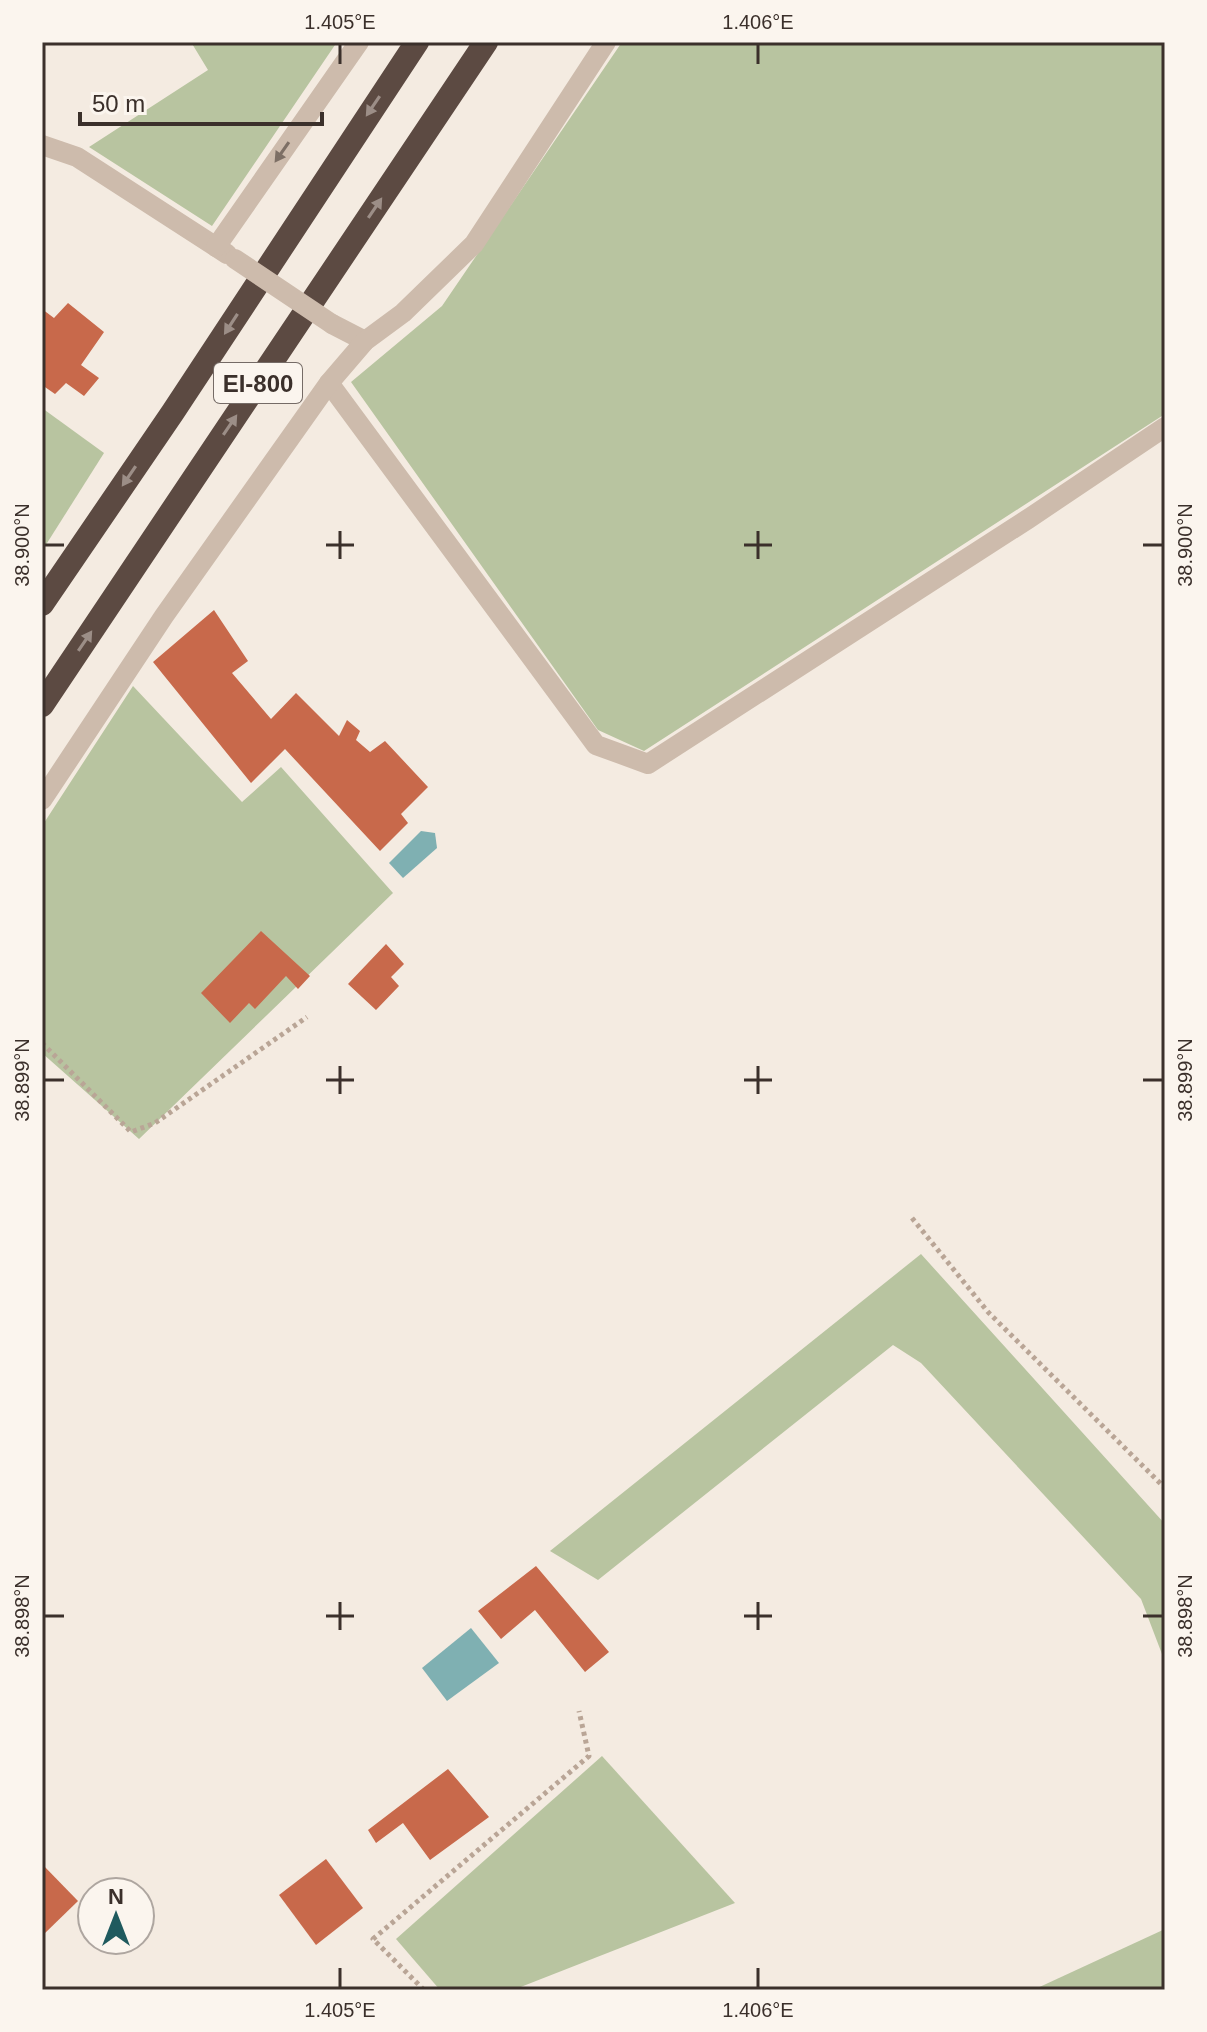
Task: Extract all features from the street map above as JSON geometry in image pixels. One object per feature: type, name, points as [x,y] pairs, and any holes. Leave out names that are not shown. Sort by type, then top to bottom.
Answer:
[{"type":"highway","name":"EI-800","points":[[42,604],[173,412],[417,42]]},
{"type":"highway","name":"EI-800","points":[[42,705],[486,42]]},
{"type":"street","points":[[216,247],[359,42]]},
{"type":"street","points":[[42,800],[164,616],[329,383],[365,341],[403,313],[474,244],[606,42]]},
{"type":"street","points":[[42,145],[77,157],[332,324],[365,341]]},
{"type":"street","points":[[329,383],[596,745],[648,764],[1165,427]]},
{"type":"path","points":[[42,1043],[131,1132],[155,1123],[307,1017]]},
{"type":"path","points":[[912,1218],[988,1312],[1165,1488]]},
{"type":"path","points":[[424,1990],[373,1939],[589,1756],[579,1711]]},
{"type":"green space","points":[[191,42],[337,42],[212,226],[89,147],[208,70]]},
{"type":"green space","points":[[622,42],[1165,42],[1165,414],[644,751],[598,730],[351,382],[442,306]]},
{"type":"green space","points":[[42,408],[104,453],[42,551]]},
{"type":"green space","points":[[133,686],[242,802],[281,767],[393,893],[139,1139],[42,1053],[42,826]]},
{"type":"green space","points":[[921,1254],[1165,1524],[1165,1662],[1141,1599],[921,1363],[893,1345],[598,1580],[550,1551]]},
{"type":"green space","points":[[602,1756],[735,1903],[513,1990],[440,1990],[396,1939]]},
{"type":"green space","points":[[1165,1929],[1165,1990],[1033,1990]]},
{"type":"water","points":[[421,831],[435,833],[437,848],[403,878],[389,863]]},
{"type":"water","points":[[471,1628],[499,1663],[447,1701],[422,1668]]},
{"type":"building","points":[[68,303],[104,332],[81,365],[99,378],[84,396],[66,383],[55,394],[42,385],[42,309],[54,318]]},
{"type":"building","points":[[214,610],[248,661],[232,673],[271,719],[296,693],[339,736],[347,720],[360,731],[356,740],[370,752],[385,741],[428,787],[401,814],[408,823],[380,851],[285,749],[251,783],[153,662]]},
{"type":"building","points":[[261,931],[310,976],[298,989],[286,976],[255,1009],[249,1003],[230,1023],[201,993]]},
{"type":"building","points":[[386,944],[404,964],[391,977],[399,986],[376,1010],[348,984]]},
{"type":"building","points":[[536,1566],[609,1652],[585,1672],[535,1610],[501,1639],[478,1611]]},
{"type":"building","points":[[448,1769],[489,1817],[430,1860],[403,1823],[376,1843],[368,1830]]},
{"type":"building","points":[[326,1859],[363,1908],[316,1945],[279,1895]]},
{"type":"building","points":[[42,1864],[76,1899],[76,1903],[42,1936]]}]
